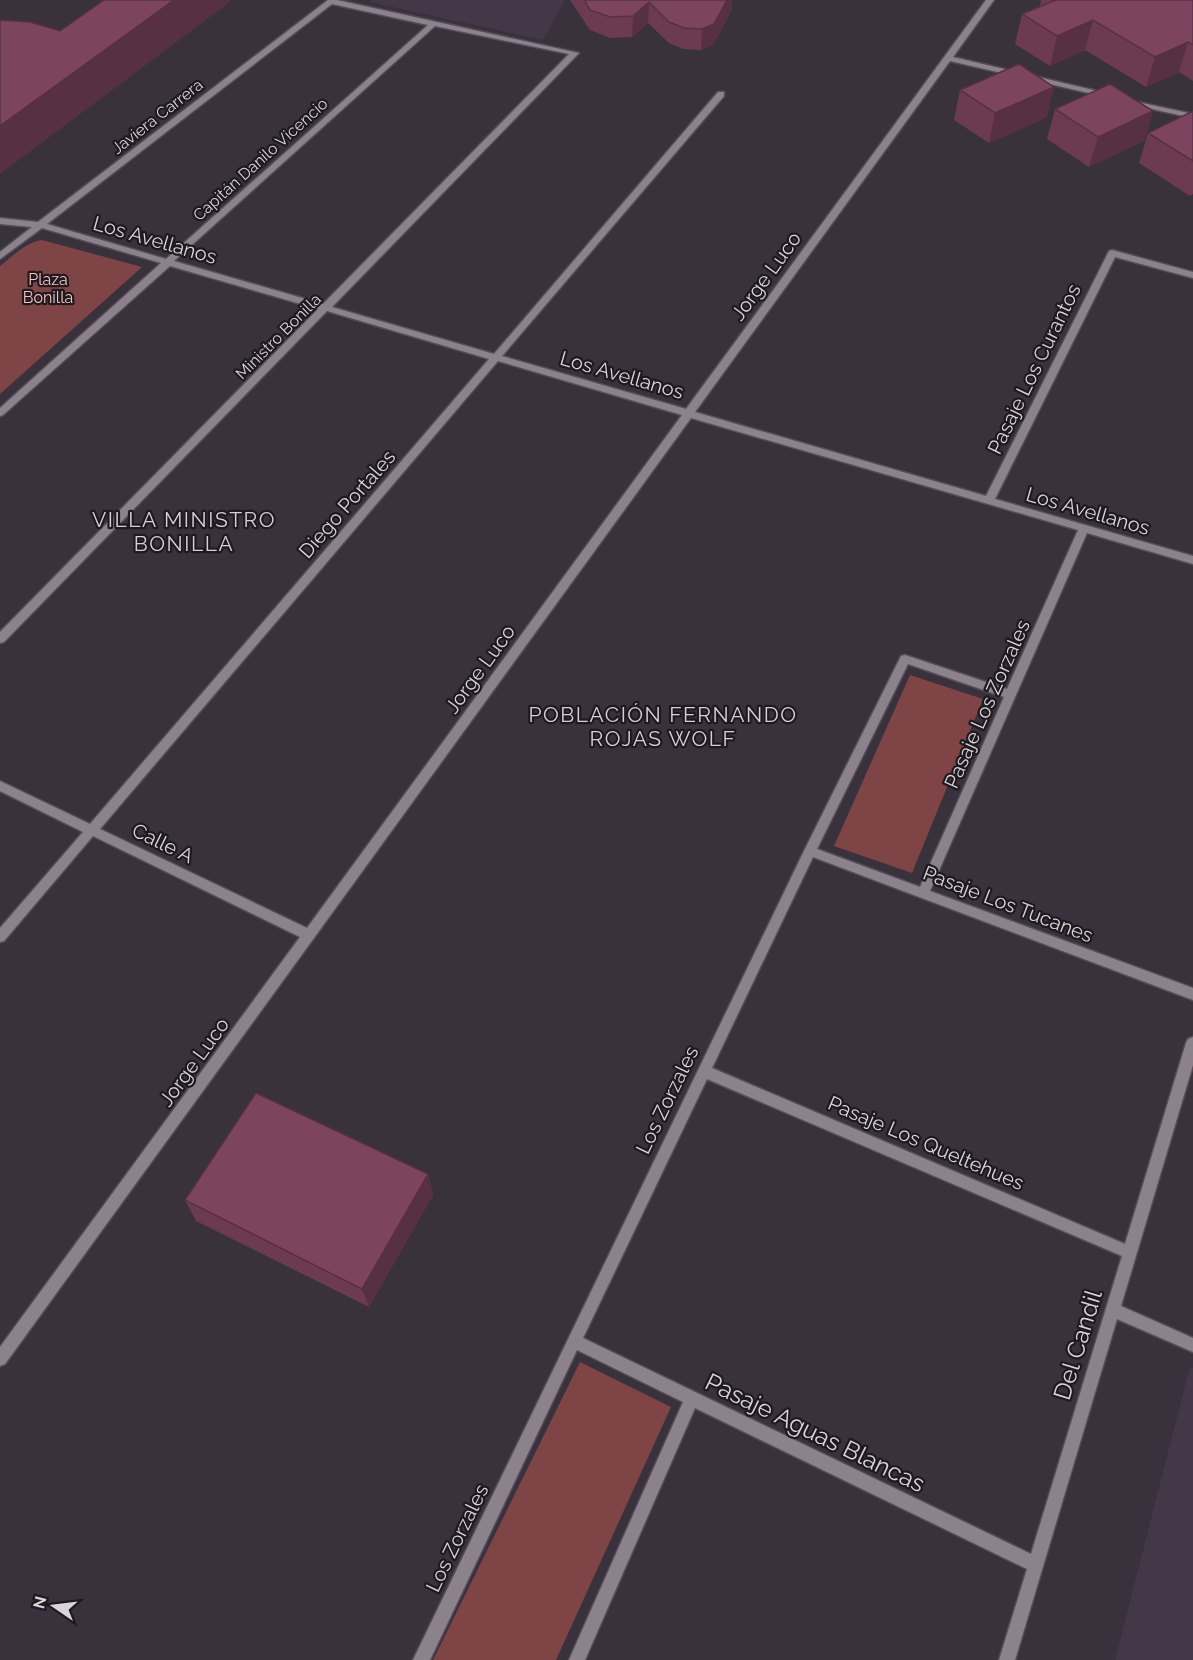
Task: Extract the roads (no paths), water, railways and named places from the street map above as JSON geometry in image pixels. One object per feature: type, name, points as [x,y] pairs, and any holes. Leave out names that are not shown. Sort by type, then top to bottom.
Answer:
[{"type":"street","name":"Jorge Luco","points":[[0,1359],[990,0]]},
{"type":"street","points":[[332,1],[434,23]]},
{"type":"street","name":"Javiera Carrera","points":[[0,256],[332,1]]},
{"type":"street","name":"Ministro Bonilla","points":[[0,639],[575,53],[434,23]]},
{"type":"street","name":"Capitán Danilo Vicencio","points":[[0,413],[434,23]]},
{"type":"street","points":[[948,58],[1193,116]]},
{"type":"street","name":"Diego Portales","points":[[0,937],[721,94]]},
{"type":"street","name":"Los Avellanos","points":[[0,221],[40,225],[1193,560]]},
{"type":"street","name":"Pasaje Los Curantos","points":[[989,501],[1112,253],[1193,275]]},
{"type":"street","name":"Pasaje Los Zorzales","points":[[923,893],[1084,528]]},
{"type":"street","name":"Los Zorzales","points":[[421,1660],[810,851],[905,659],[1011,695]]},
{"type":"street","name":"Calle A","points":[[0,786],[309,934]]},
{"type":"street","name":"Pasaje Los Tucanes","points":[[810,851],[1193,994]]},
{"type":"street","name":"Del Candil","points":[[1007,1660],[1193,1043]]},
{"type":"street","name":"Pasaje Los Queltehues","points":[[704,1071],[1131,1253]]},
{"type":"street","points":[[1114,1310],[1193,1345]]},
{"type":"street","name":"Pasaje Aguas Blancas","points":[[574,1341],[1036,1565]]},
{"type":"street","points":[[577,1660],[692,1398]]},
{"type":"district","name":"VILLA MINISTRO BONILLA","points":[[184,532]]},
{"type":"district","name":"POBLACIÓN FERNANDO ROJAS WOLF","points":[[663,727]]},
{"type":"park label","name":"Plaza Bonilla","points":[[48,288]]}]
